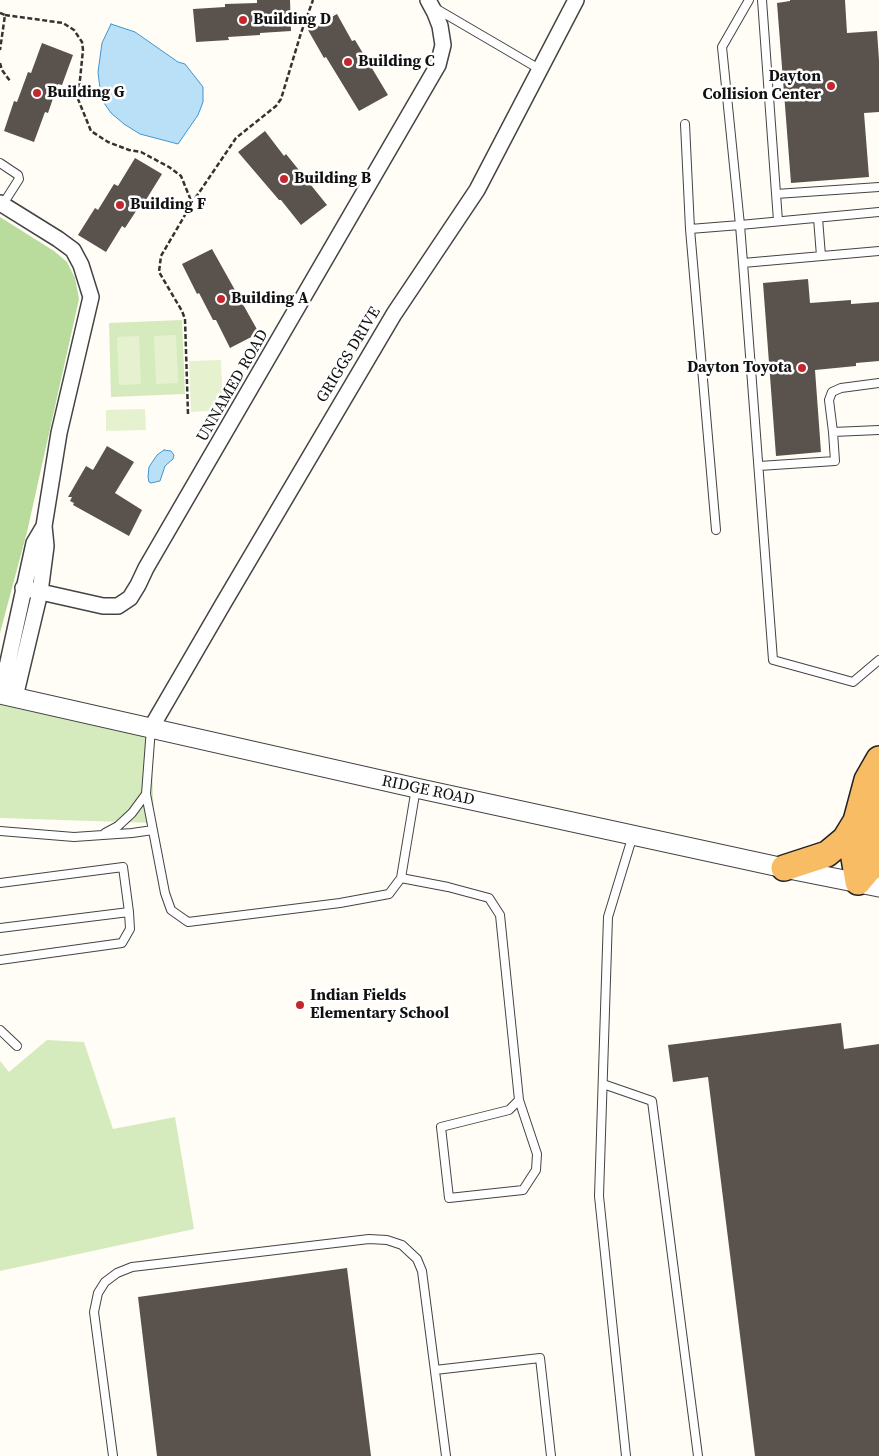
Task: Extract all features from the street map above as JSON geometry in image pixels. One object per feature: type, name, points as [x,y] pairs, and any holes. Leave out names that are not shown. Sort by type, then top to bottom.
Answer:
[{"type":"highway","points":[[868,884],[852,846],[856,821],[867,780],[879,759]]},
{"type":"highway","points":[[868,884],[869,869],[875,858],[879,843],[875,819],[879,788]]},
{"type":"highway","points":[[784,868],[827,854],[845,839],[856,821]]},
{"type":"street","name":"GRIGGS DRIVE","points":[[151,728],[222,604],[394,314],[477,190],[576,0]]},
{"type":"street","name":"UNNAMED ROAD","points":[[23,588],[103,606],[118,606],[130,598],[438,65],[443,46],[440,26],[430,3]]},
{"type":"street","points":[[1,204],[73,250],[81,265],[91,297],[59,433],[44,526],[46,546],[40,592],[5,695]]},
{"type":"street","points":[[5,695],[23,588],[34,543],[44,526]]},
{"type":"street","name":"RIDGE ROAD","points":[[5,695],[416,788],[784,868],[868,884]]},
{"type":"lane","points":[[749,0],[722,46],[740,225],[774,660],[853,682],[879,660]]},
{"type":"lane","points":[[762,0],[778,221]]},
{"type":"lane","points":[[430,3],[541,70]]},
{"type":"lane","points":[[685,124],[690,229],[716,530]]},
{"type":"lane","points":[[0,163],[18,175],[19,179],[1,204]]},
{"type":"lane","points":[[776,194],[879,186]]},
{"type":"lane","points":[[690,229],[879,212]]},
{"type":"lane","points":[[818,218],[821,256]]},
{"type":"lane","points":[[743,264],[879,251]]},
{"type":"lane","points":[[758,466],[835,461],[829,400],[832,392],[840,388],[879,383]]},
{"type":"lane","points":[[833,432],[879,430]]},
{"type":"lane","points":[[151,728],[146,794],[165,893],[171,910],[188,922],[340,903],[388,894],[401,878],[416,788]]},
{"type":"lane","points":[[101,835],[118,826],[132,813],[146,794]]},
{"type":"lane","points":[[0,831],[74,837],[132,834],[153,830]]},
{"type":"lane","points":[[626,1456],[599,1196],[608,916],[633,835]]},
{"type":"lane","points":[[0,883],[123,867],[130,929],[122,943],[0,960]]},
{"type":"lane","points":[[401,878],[448,887],[489,898],[500,916],[519,1100],[537,1154],[536,1170],[523,1190],[449,1198],[441,1127],[509,1110],[519,1100]]},
{"type":"lane","points":[[0,928],[129,912]]},
{"type":"lane","points":[[0,1030],[17,1046]]},
{"type":"lane","points":[[603,1084],[652,1101],[698,1456]]},
{"type":"lane","points":[[113,1456],[94,1312],[98,1293],[105,1282],[117,1273],[132,1267],[369,1239],[387,1240],[402,1245],[417,1259],[422,1271],[446,1456]]},
{"type":"lane","points":[[435,1370],[540,1358],[551,1456]]},
{"type":"path","points":[[188,414],[185,319],[162,280],[158,266],[161,256],[192,203],[236,138],[276,106],[281,99],[313,0]]},
{"type":"path","points":[[0,13],[5,16],[63,23],[74,30],[82,42],[83,50],[78,99],[91,131],[108,142],[129,150],[141,152],[169,167],[181,176],[192,203]]},
{"type":"path","points":[[0,50],[5,16]]},
{"type":"path","points":[[0,63],[2,70],[10,81]]},
{"type":"green space","points":[[0,217],[54,251],[67,262],[75,278],[79,299],[27,532],[0,633]]},
{"type":"green space","points":[[182,320],[185,394],[111,397],[109,323]]},
{"type":"green space","points":[[176,335],[178,383],[156,384],[154,336]]},
{"type":"green space","points":[[139,336],[141,384],[119,385],[117,337]]},
{"type":"green space","points":[[221,360],[223,410],[191,412],[189,361]]},
{"type":"green space","points":[[145,409],[146,430],[106,431],[106,410]]},
{"type":"green space","points":[[0,700],[151,735],[154,823],[0,818]]},
{"type":"green space","points":[[47,1040],[84,1042],[113,1129],[175,1117],[194,1229],[0,1271],[0,1061],[9,1072]]},
{"type":"water","points":[[111,24],[135,32],[178,62],[185,64],[203,87],[203,102],[198,115],[178,144],[140,134],[111,113],[104,103],[98,72],[102,43]]},
{"type":"water","points":[[164,450],[171,451],[174,455],[173,459],[165,466],[160,481],[151,483],[148,477],[149,467],[157,455]]},
{"type":"building","name":"Building D","points":[[257,0],[290,0],[291,31],[228,37],[229,40],[196,42],[193,9],[225,7],[225,4],[257,3]]},
{"type":"building","name":"Dayton Collision Center","points":[[790,0],[845,0],[847,33],[877,31],[879,112],[864,113],[869,177],[791,183],[777,3]]},
{"type":"building","name":"Building C","points":[[337,14],[352,41],[355,40],[388,95],[359,111],[308,30]]},
{"type":"building","name":"Building G","points":[[42,43],[73,55],[62,85],[58,84],[48,113],[45,112],[34,142],[4,131],[14,101],[17,102],[28,72],[31,73]]},
{"type":"building","name":"Building B","points":[[265,131],[327,205],[301,225],[238,152]]},
{"type":"building","name":"Building F","points":[[135,158],[162,174],[144,203],[142,202],[125,228],[122,226],[106,252],[78,235],[95,208],[98,210],[114,184],[118,186]]},
{"type":"building","name":"Building A","points":[[212,249],[259,333],[230,348],[216,320],[213,320],[199,293],[197,294],[182,264]]},
{"type":"building","name":"Dayton Toyota","points":[[808,279],[810,303],[851,300],[851,304],[879,302],[879,361],[856,363],[856,366],[815,370],[821,452],[776,456],[763,283]]},
{"type":"building","points":[[107,446],[134,462],[115,493],[142,510],[129,536],[73,505],[74,503],[70,501],[72,497],[68,497],[86,466],[93,470]]},
{"type":"building","points":[[841,1023],[844,1049],[879,1044],[879,1456],[755,1456],[708,1077],[673,1082],[668,1045]]},
{"type":"building","points":[[347,1268],[371,1456],[157,1456],[138,1297]]},
{"type":"place","name":"Building D","points":[[243,20]]},
{"type":"place","name":"Building C","points":[[348,62]]},
{"type":"place","name":"Dayton Collision Center","points":[[831,86]]},
{"type":"place","name":"Building G","points":[[37,93]]},
{"type":"place","name":"Building B","points":[[284,179]]},
{"type":"place","name":"Building F","points":[[120,205]]},
{"type":"place","name":"Building A","points":[[221,299]]},
{"type":"place","name":"Dayton Toyota","points":[[802,368]]},
{"type":"place","name":"Indian Fields Elementary School","points":[[300,1005]]}]
